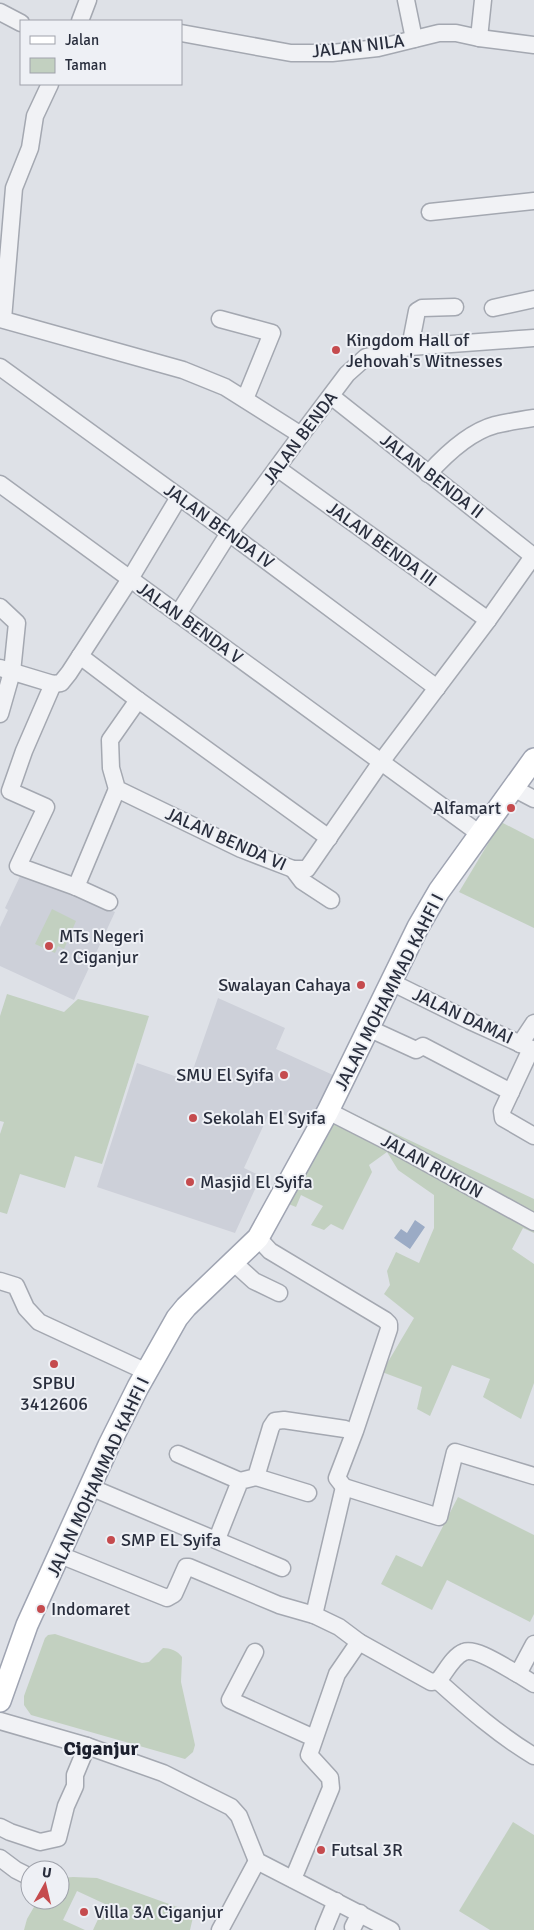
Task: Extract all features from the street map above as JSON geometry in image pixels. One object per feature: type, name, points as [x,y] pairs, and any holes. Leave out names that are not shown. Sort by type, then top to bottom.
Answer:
[{"type":"main road","name":"JALAN MOHAMMAD KAHFI I","points":[[0,1702],[28,1625],[111,1440],[147,1372],[186,1307],[258,1238],[328,1112],[418,927],[439,891],[534,759]]},
{"type":"street","points":[[80,20],[88,0]]},
{"type":"street","points":[[406,0],[414,40]]},
{"type":"street","points":[[479,38],[483,0]]},
{"type":"street","points":[[0,12],[20,22]]},
{"type":"street","name":"JALAN NILA","points":[[182,33],[291,53],[342,52],[378,48],[439,33],[456,33],[534,45]]},
{"type":"street","points":[[50,85],[35,116],[30,148],[14,188],[4,243],[2,319],[183,370],[225,387],[301,435]]},
{"type":"street","points":[[430,212],[534,201]]},
{"type":"street","points":[[493,308],[534,299]]},
{"type":"street","points":[[410,347],[417,311],[422,308],[455,307]]},
{"type":"street","points":[[220,319],[272,333],[246,399]]},
{"type":"street","name":"JALAN BENDA","points":[[178,614],[229,533],[347,374],[366,357],[410,347],[534,338]]},
{"type":"street","name":"JALAN BENDA IV","points":[[0,367],[229,533],[437,688]]},
{"type":"street","name":"JALAN BENDA II","points":[[331,396],[534,556]]},
{"type":"street","points":[[428,474],[467,439],[493,426],[534,418]]},
{"type":"street","name":"JALAN BENDA III","points":[[277,468],[488,620]]},
{"type":"street","name":"JALAN BENDA V","points":[[0,484],[381,762]]},
{"type":"street","points":[[6,670],[53,684],[61,683],[70,673],[130,579],[179,497]]},
{"type":"street","points":[[480,834],[381,762],[534,556]]},
{"type":"street","points":[[0,607],[17,623],[6,670],[0,714]]},
{"type":"street","points":[[80,656],[329,838]]},
{"type":"street","points":[[53,684],[24,751],[10,791],[46,806],[18,866],[109,902]]},
{"type":"street","points":[[76,888],[117,789],[111,768],[110,740],[138,700]]},
{"type":"street","name":"JALAN BENDA VI","points":[[117,789],[241,849],[293,869],[307,870],[381,762]]},
{"type":"street","points":[[513,788],[534,799]]},
{"type":"street","points":[[293,869],[302,881],[331,900]]},
{"type":"street","name":"JALAN DAMAI","points":[[391,982],[528,1048]]},
{"type":"street","points":[[534,1023],[528,1048],[502,1111],[503,1118],[534,1136]]},
{"type":"street","points":[[368,1028],[416,1050],[423,1046],[511,1092]]},
{"type":"street","name":"JALAN RUKUN","points":[[328,1112],[385,1140],[534,1222]]},
{"type":"street","points":[[258,1238],[270,1252],[389,1324],[389,1329],[355,1431],[337,1478],[344,1487],[439,1517],[455,1452],[534,1476]]},
{"type":"street","points":[[233,1262],[254,1281],[279,1293]]},
{"type":"street","points":[[0,1281],[16,1286],[26,1308],[38,1322],[147,1372]]},
{"type":"street","points":[[217,1539],[275,1421],[284,1420],[345,1429]]},
{"type":"street","points":[[178,1454],[248,1479],[308,1493]]},
{"type":"street","points":[[90,1487],[282,1568]]},
{"type":"street","points":[[314,1615],[344,1487]]},
{"type":"street","points":[[60,1555],[167,1598],[174,1594],[183,1570],[189,1566],[279,1605],[314,1615],[338,1627],[359,1642],[431,1682],[438,1682],[521,1748],[533,1762]]},
{"type":"street","points":[[293,1879],[331,1788],[330,1778],[309,1755],[337,1674],[359,1642]]},
{"type":"street","points":[[518,1674],[534,1644]]},
{"type":"street","points":[[256,1652],[230,1700],[314,1738]]},
{"type":"street","points":[[438,1682],[457,1657],[464,1652],[475,1652],[534,1684]]},
{"type":"street","points":[[0,1721],[87,1746],[163,1773],[230,1807],[239,1816],[257,1862],[336,1901],[356,1920],[391,1930]]},
{"type":"street","points":[[0,1827],[40,1842],[58,1838],[66,1806],[75,1786],[74,1775],[87,1746]]},
{"type":"street","points":[[0,1858],[20,1872]]},
{"type":"street","points":[[220,1930],[257,1862]]},
{"type":"street","points":[[324,1930],[336,1901]]},
{"type":"shaded area","name":"MTs Negeri 2 Ciganjur","points":[[23,870],[115,912],[74,1000],[0,966],[0,927],[8,910],[5,908]]},
{"type":"shaded area","name":"Sekolah El Syifa","points":[[218,998],[285,1028],[276,1049],[333,1075],[310,1126],[271,1109],[244,1168],[261,1176],[235,1233],[97,1187],[137,1063],[189,1081]]},
{"type":"green space","points":[[501,822],[534,839],[534,928],[459,892]]},
{"type":"green space","points":[[52,909],[76,921],[64,949],[58,946],[55,953],[35,944]]},
{"type":"green space","points":[[7,994],[64,1012],[78,999],[149,1016],[102,1164],[75,1156],[65,1188],[20,1174],[7,1214],[0,1212],[0,1134],[4,1122],[0,1121],[0,1016]]},
{"type":"green space","points":[[339,1107],[534,1199],[534,1233],[523,1228],[512,1249],[534,1264],[534,1383],[521,1419],[483,1397],[490,1379],[452,1365],[430,1416],[417,1409],[422,1387],[382,1372],[414,1318],[384,1294],[390,1285],[387,1271],[396,1252],[419,1263],[434,1228],[434,1195],[398,1170],[387,1152],[369,1165],[372,1172],[343,1230],[331,1224],[324,1230],[311,1225],[323,1206],[301,1195],[296,1207],[286,1203]]},
{"type":"green space","points":[[458,1497],[534,1535],[534,1614],[530,1622],[447,1580],[432,1610],[381,1584],[396,1555],[422,1567]]},
{"type":"green space","points":[[55,1634],[142,1663],[149,1662],[163,1648],[171,1649],[178,1653],[182,1657],[181,1682],[195,1745],[193,1752],[185,1759],[31,1715],[24,1705],[24,1696],[45,1638],[48,1635]]},
{"type":"green space","points":[[513,1822],[534,1835],[534,1930],[490,1930],[459,1911]]},
{"type":"green space","points":[[70,1877],[97,1878],[194,1913],[190,1930],[93,1930],[105,1904],[77,1891],[70,1906]]},
{"type":"green space","points":[[32,1910],[68,1910],[63,1920],[85,1930],[24,1930]]},
{"type":"water","points":[[415,1220],[425,1227],[410,1249],[394,1238],[401,1229],[407,1233]]},
{"type":"place","name":"Kingdom Hall of Jehovah's Witnesses","points":[[336,350]]},
{"type":"place","name":"Alfamart","points":[[511,808]]},
{"type":"place","name":"MTs Negeri 2 Ciganjur","points":[[49,946]]},
{"type":"place","name":"Swalayan Cahaya","points":[[361,985]]},
{"type":"place","name":"SMU El Syifa","points":[[284,1075]]},
{"type":"place","name":"Sekolah El Syifa","points":[[193,1118]]},
{"type":"place","name":"Masjid El Syifa","points":[[190,1182]]},
{"type":"place","name":"SPBU 3412606","points":[[54,1364]]},
{"type":"place","name":"SMP EL Syifa","points":[[111,1540]]},
{"type":"place","name":"Indomaret","points":[[41,1609]]},
{"type":"place","name":"Futsal 3R","points":[[321,1850]]},
{"type":"place","name":"Villa 3A Ciganjur","points":[[84,1912]]},
{"type":"district","name":"Ciganjur","points":[[101,1748]]}]
